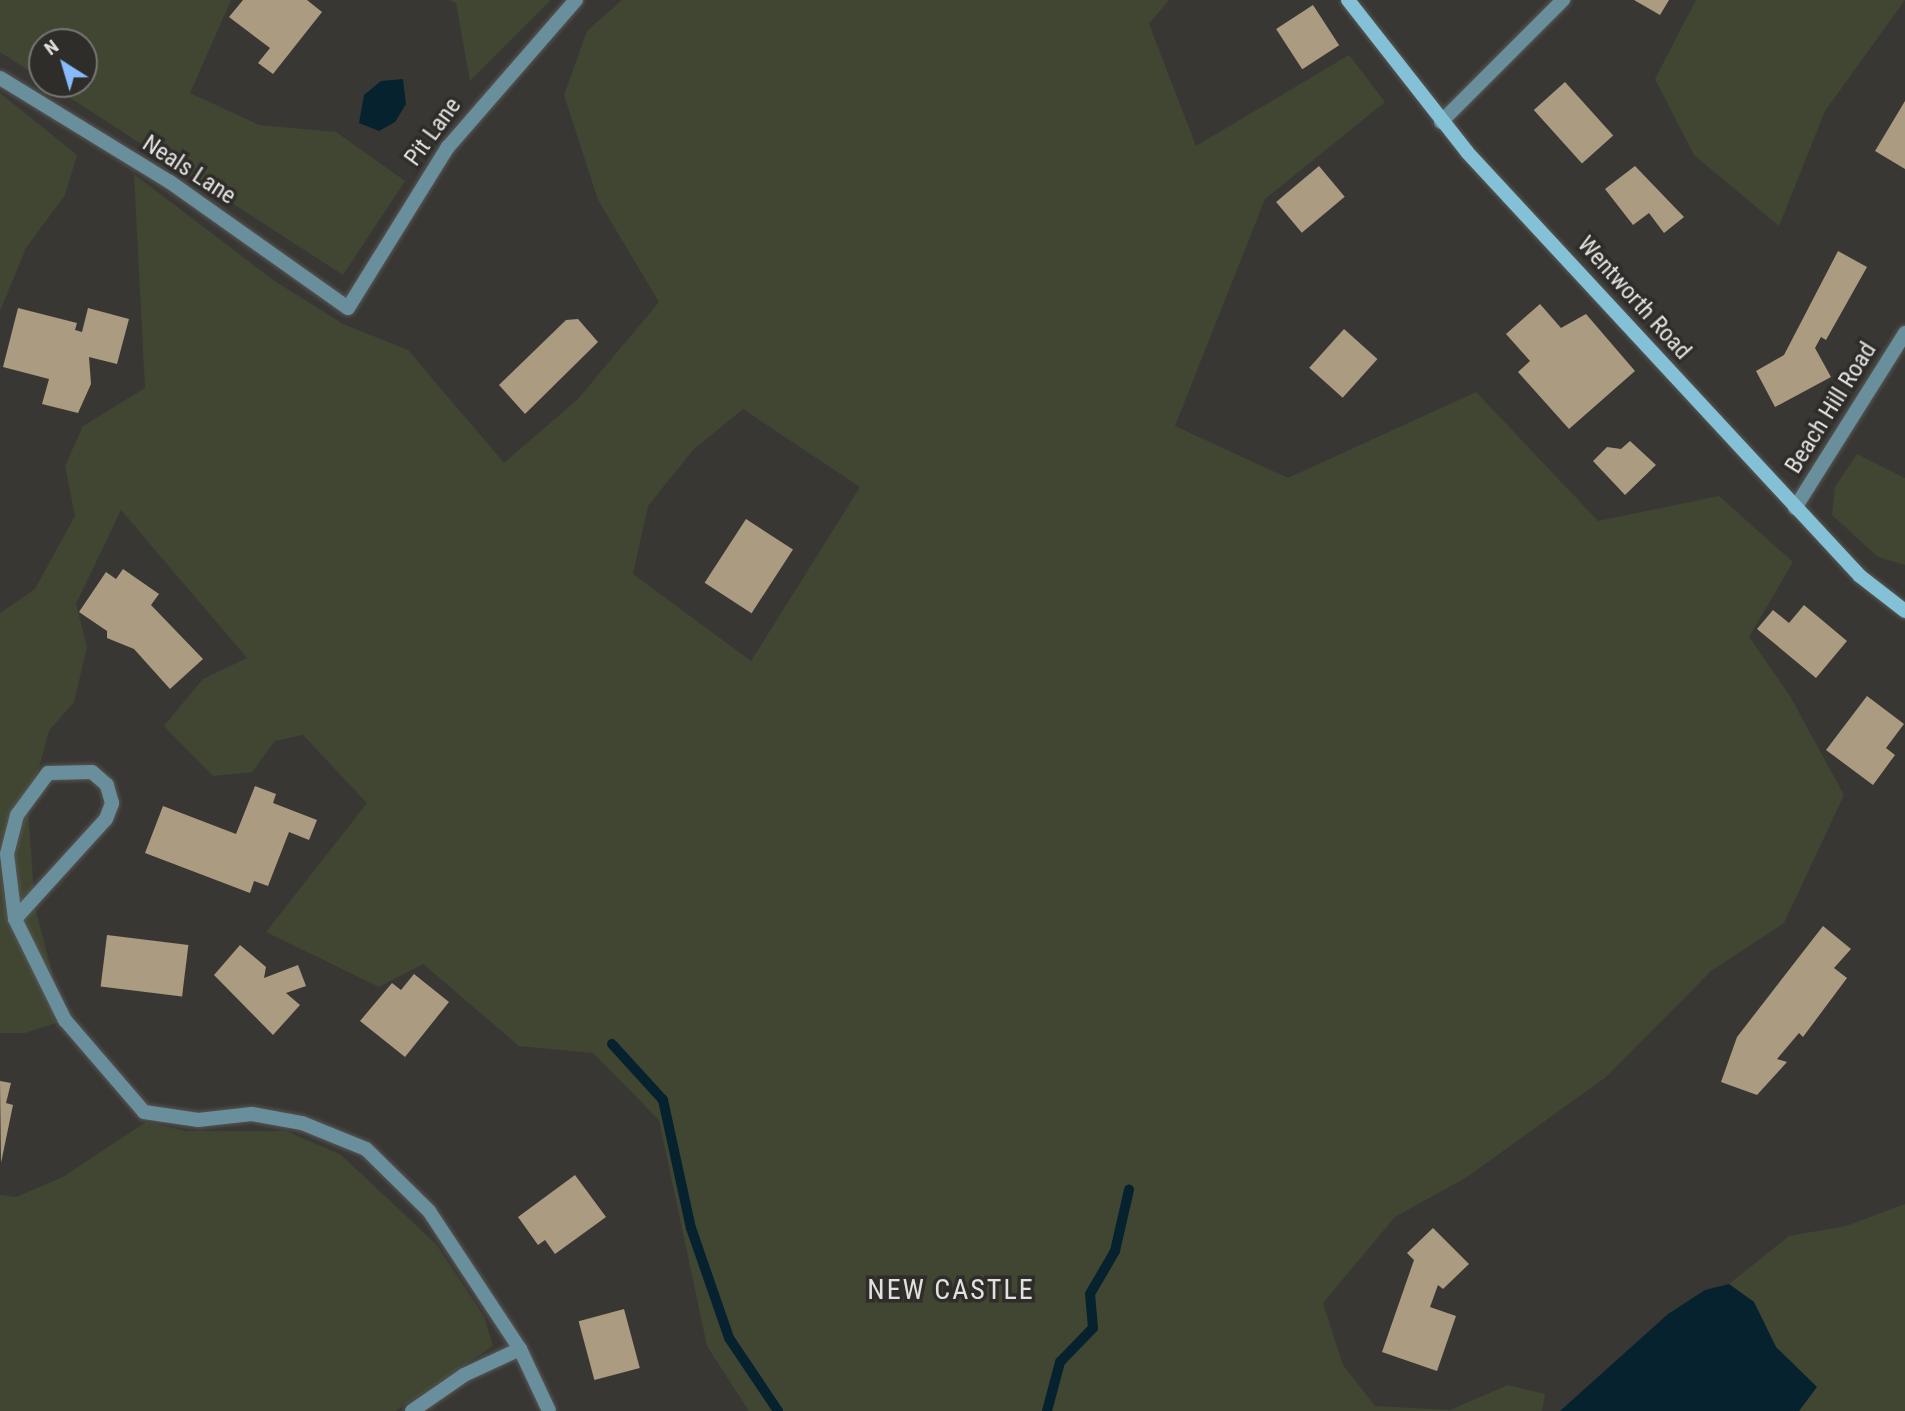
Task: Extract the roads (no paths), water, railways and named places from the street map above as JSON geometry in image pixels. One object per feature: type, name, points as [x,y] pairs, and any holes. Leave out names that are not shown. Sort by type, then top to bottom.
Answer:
[{"type":"main road","name":"Wentworth Road","points":[[1348,0],[1441,122],[1795,508],[1860,576],[1905,611]]},
{"type":"street","name":"Pit Lane","points":[[348,308],[448,146],[576,0]]},
{"type":"street","points":[[1441,122],[1563,0]]},
{"type":"street","name":"Neals Lane","points":[[0,78],[170,182],[348,308]]},
{"type":"street","name":"Beach Hill Road","points":[[1795,508],[1905,333]]},
{"type":"street","points":[[15,919],[106,819],[112,803],[107,785],[92,772],[48,773],[18,815],[7,854],[15,919],[65,1020],[144,1112],[198,1120],[253,1114],[302,1123],[366,1149],[429,1211],[520,1349],[549,1411]]},
{"type":"street","points":[[412,1411],[464,1375],[520,1349]]},
{"type":"water","points":[[403,79],[406,104],[395,122],[379,131],[359,123],[364,95],[381,81]]},
{"type":"water","points":[[1729,1284],[1754,1302],[1776,1347],[1817,1387],[1799,1411],[1560,1411],[1668,1314],[1705,1290]]},
{"type":"waterway","points":[[612,1044],[663,1100],[691,1228],[729,1338],[778,1411]]},
{"type":"waterway","points":[[1047,1411],[1060,1362],[1093,1328],[1090,1294],[1115,1251],[1129,1190]]},
{"type":"district","name":"NEW CASTLE","points":[[951,1290]]}]
